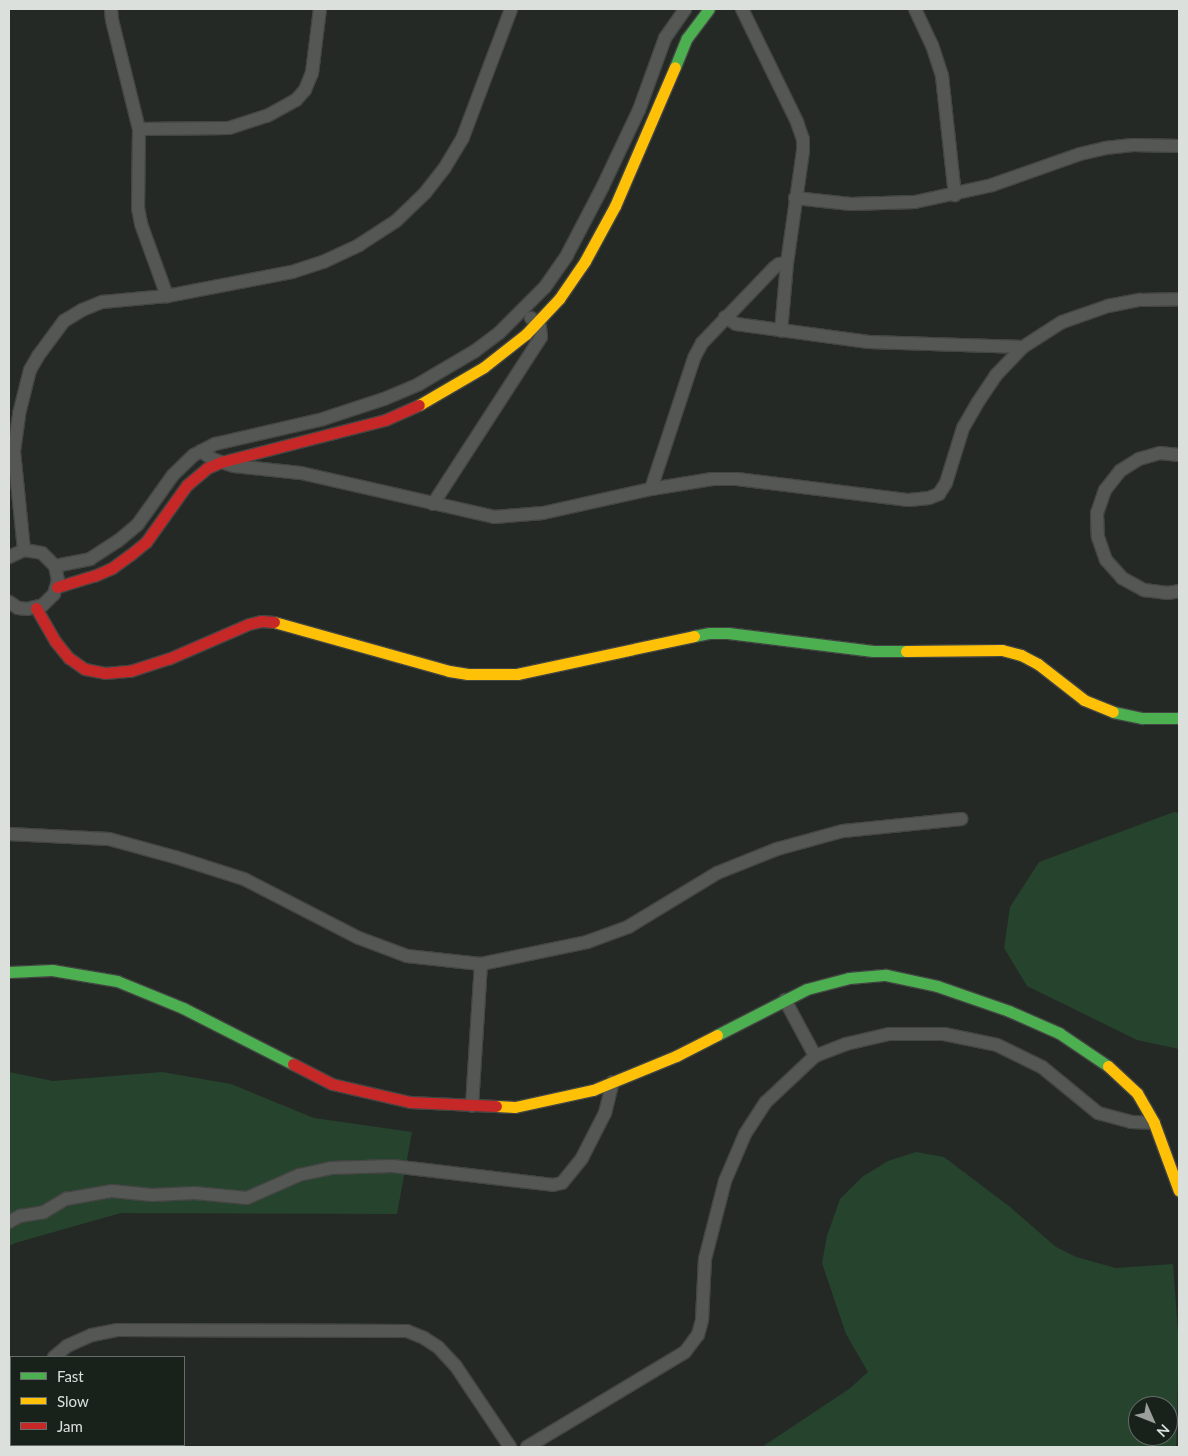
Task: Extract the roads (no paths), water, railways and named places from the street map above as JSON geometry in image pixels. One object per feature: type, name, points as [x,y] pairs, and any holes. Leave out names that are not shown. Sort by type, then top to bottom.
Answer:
[{"type":"street","points":[[111,9],[112,20],[139,129],[138,208],[141,224],[167,296]]},
{"type":"street","points":[[139,129],[229,128],[267,116],[296,100],[305,90],[312,73],[320,9]]},
{"type":"street","points":[[24,550],[14,451],[19,414],[30,370],[38,356],[64,322],[82,310],[102,302],[167,296],[283,274],[324,262],[359,245],[396,221],[426,193],[444,169],[463,137],[511,9]]},
{"type":"street","points":[[55,566],[90,559],[118,541],[138,524],[173,475],[201,451],[230,439],[323,419],[402,392],[475,351],[522,312],[544,287],[567,255],[604,186],[639,110],[666,38],[685,9]]},
{"type":"street","points":[[57,587],[94,576],[112,568],[130,555],[146,542],[187,485],[208,468],[221,462],[385,420],[427,401],[484,367],[510,348],[537,324],[571,283],[616,206],[687,38],[709,9]]},
{"type":"street","points":[[742,9],[797,122],[803,139],[803,151],[787,263],[781,331]]},
{"type":"street","points":[[915,9],[932,45],[942,76],[955,195]]},
{"type":"street","points":[[795,198],[878,205],[915,202],[955,195],[1031,173],[1080,154],[1105,148],[1133,145],[1179,146]]},
{"type":"street","points":[[651,489],[694,358],[702,342],[774,268],[779,264],[787,263]]},
{"type":"street","points":[[201,451],[212,460],[244,468],[301,473],[494,517],[543,513],[651,489],[712,479],[737,479],[909,500],[929,498],[939,494],[946,483],[963,428],[978,402],[996,375],[1024,347],[1062,322],[1108,306],[1140,300],[1179,299]]},
{"type":"street","points":[[432,504],[541,337],[542,331],[537,324],[522,312]]},
{"type":"street","points":[[725,317],[736,324],[869,342],[1024,347]]},
{"type":"street","points":[[1179,455],[1160,454],[1139,459],[1120,471],[1105,490],[1097,513],[1100,545],[1106,560],[1122,578],[1144,590],[1168,593],[1179,591]]},
{"type":"street","points":[[9,557],[24,550],[42,553],[55,566],[58,580],[57,587],[49,600],[36,608],[18,608],[9,602]]},
{"type":"street","points":[[36,608],[55,641],[69,658],[85,669],[106,673],[130,671],[168,659],[249,624],[261,621],[276,622],[449,671],[468,674],[517,674],[710,633],[728,633],[873,650],[1002,650],[1021,655],[1038,664],[1094,705],[1118,714],[1142,718],[1179,718]]},
{"type":"street","points":[[9,834],[109,839],[244,879],[359,938],[407,956],[481,964],[587,942],[628,927],[717,873],[776,849],[843,831],[962,819]]},
{"type":"street","points":[[472,1106],[481,964]]},
{"type":"street","points":[[9,972],[52,970],[117,981],[183,1008],[332,1084],[410,1102],[515,1107],[594,1090],[676,1056],[807,989],[849,978],[886,975],[964,994],[1039,1024],[1091,1054],[1116,1072],[1136,1093],[1154,1123],[1179,1191]]},
{"type":"street","points":[[785,1000],[815,1056]]},
{"type":"street","points":[[527,1447],[685,1352],[698,1335],[702,1320],[705,1259],[725,1181],[745,1134],[766,1102],[815,1056],[846,1044],[889,1034],[944,1034],[997,1045],[1042,1067],[1098,1113],[1132,1122],[1154,1123]]},
{"type":"street","points":[[9,1222],[20,1216],[44,1212],[66,1199],[112,1191],[152,1195],[196,1193],[247,1198],[299,1175],[331,1168],[392,1166],[553,1185],[562,1183],[582,1158],[604,1113],[613,1082]]},
{"type":"street","points":[[55,1356],[67,1346],[92,1335],[117,1330],[407,1331],[424,1338],[438,1348],[455,1365],[510,1447]]}]
